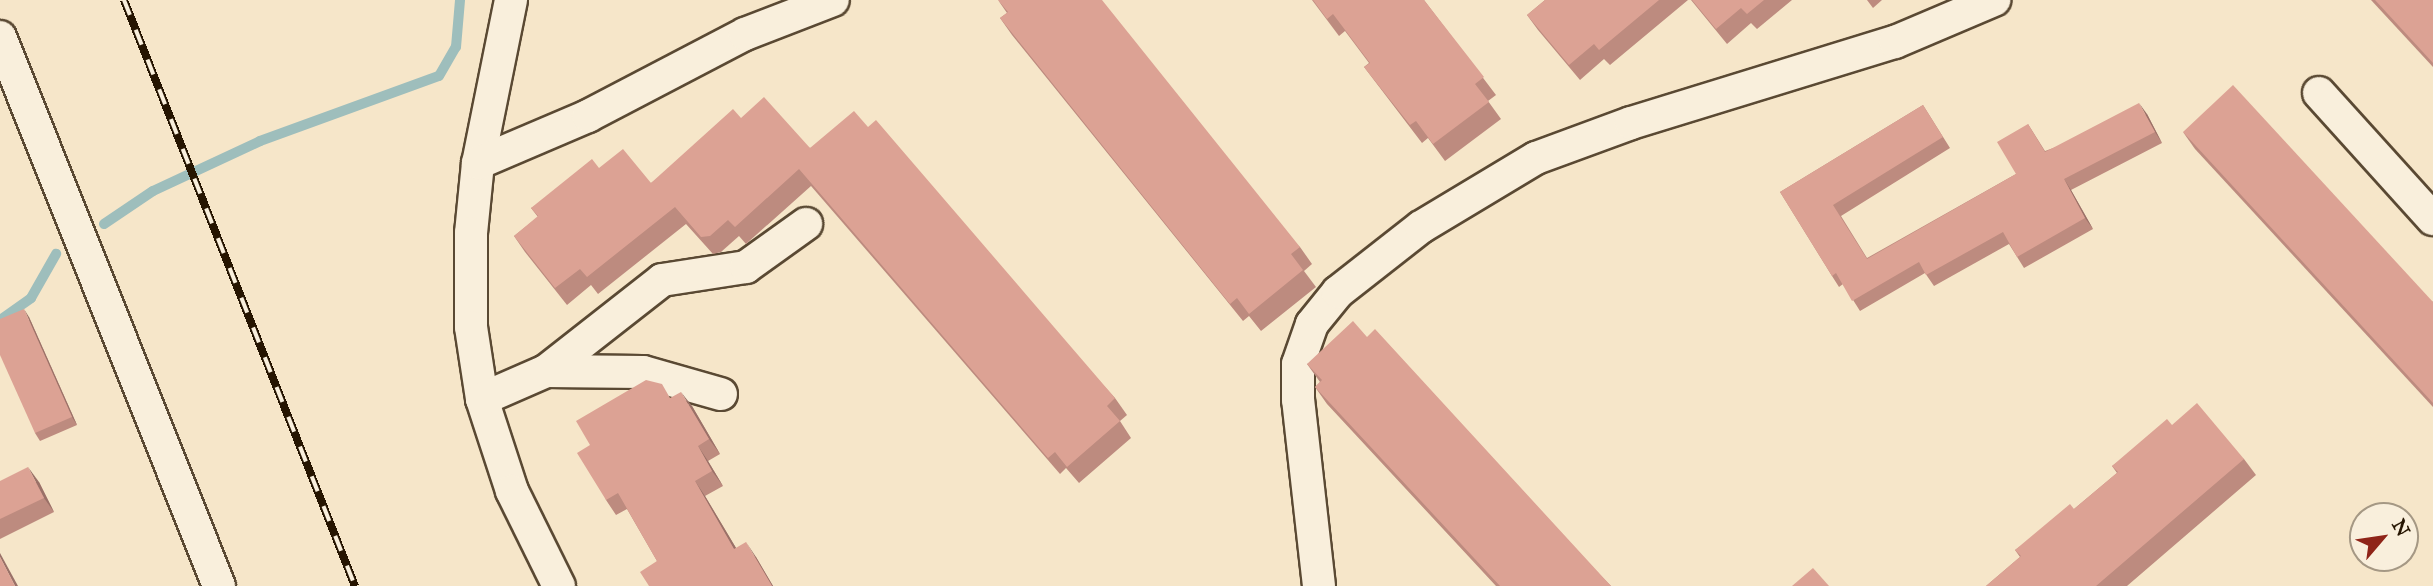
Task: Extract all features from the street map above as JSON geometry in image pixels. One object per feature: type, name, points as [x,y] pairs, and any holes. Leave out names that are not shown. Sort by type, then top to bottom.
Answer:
[{"type":"street","points":[[511,0],[478,163],[471,233],[471,327],[482,399],[512,491],[559,586]]},
{"type":"street","points":[[478,163],[588,116],[745,34],[833,0]]},
{"type":"street","points":[[1320,586],[1298,400],[1298,364],[1312,324],[1338,292],[1420,227],[1536,158],[1630,123],[1895,41],[1994,0]]},
{"type":"street","points":[[0,37],[219,586]]},
{"type":"street","points":[[2319,93],[2433,219]]},
{"type":"street","points":[[482,399],[546,371],[662,280],[746,267],[806,224]]},
{"type":"street","points":[[546,371],[643,372],[721,394]]},
{"type":"building","points":[[998,0],[1102,0],[1300,247],[1291,254],[1303,270],[1249,314],[1237,298],[1230,304],[1000,18],[1008,12]]},
{"type":"building","points":[[1313,0],[1424,0],[1484,77],[1475,84],[1489,102],[1433,144],[1416,121],[1410,125],[1364,67],[1370,63],[1333,14],[1327,19]]},
{"type":"building","points":[[1545,0],[1659,0],[1599,50],[1594,44],[1569,65],[1527,15]]},
{"type":"building","points":[[1692,0],[1764,0],[1747,14],[1741,8],[1716,29]]},
{"type":"building","points":[[2375,0],[2433,0],[2433,63]]},
{"type":"building","points":[[2233,85],[2433,302],[2433,403],[2183,132]]},
{"type":"building","points":[[764,97],[810,148],[854,111],[868,127],[876,120],[1115,398],[1107,406],[1120,421],[1067,467],[1055,452],[1048,458],[799,169],[735,227],[728,220],[710,236],[701,237],[675,207],[587,277],[580,269],[555,288],[514,236],[538,216],[531,208],[592,159],[599,168],[623,149],[651,183],[733,109],[741,118]]},
{"type":"building","points":[[2139,103],[2155,132],[2064,179],[2085,218],[2017,257],[2003,232],[1926,275],[1919,262],[1852,301],[1836,273],[1832,276],[1780,192],[1923,105],[1943,137],[1833,205],[1867,259],[2016,174],[1997,142],[2028,124],[2045,152]]},
{"type":"building","points":[[24,309],[72,417],[35,433],[0,355],[0,319]]},
{"type":"building","points":[[1353,321],[1367,337],[1375,329],[1611,586],[1500,586],[1315,387],[1322,380],[1307,364]]},
{"type":"building","points":[[646,380],[662,384],[670,398],[681,392],[709,439],[698,446],[712,471],[695,481],[734,549],[746,542],[772,586],[649,586],[640,572],[657,561],[618,493],[606,500],[577,453],[590,445],[576,421]]},
{"type":"building","points":[[2197,403],[2244,459],[2096,586],[1986,586],[2021,556],[2015,550],[2070,504],[2074,509],[2118,472],[2112,466],[2167,419],[2172,425]]},
{"type":"building","points":[[28,467],[44,498],[0,519],[0,481]]},
{"type":"building","points":[[0,557],[15,586],[0,586]]},
{"type":"building","points":[[1813,568],[1829,586],[1792,586]]},
{"type":"waterway","points":[[104,224],[153,191],[260,141],[439,76],[456,47],[460,0]]},
{"type":"waterway","points":[[0,320],[31,298],[56,254]]},
{"type":"railway","points":[[124,0],[355,586]]}]
